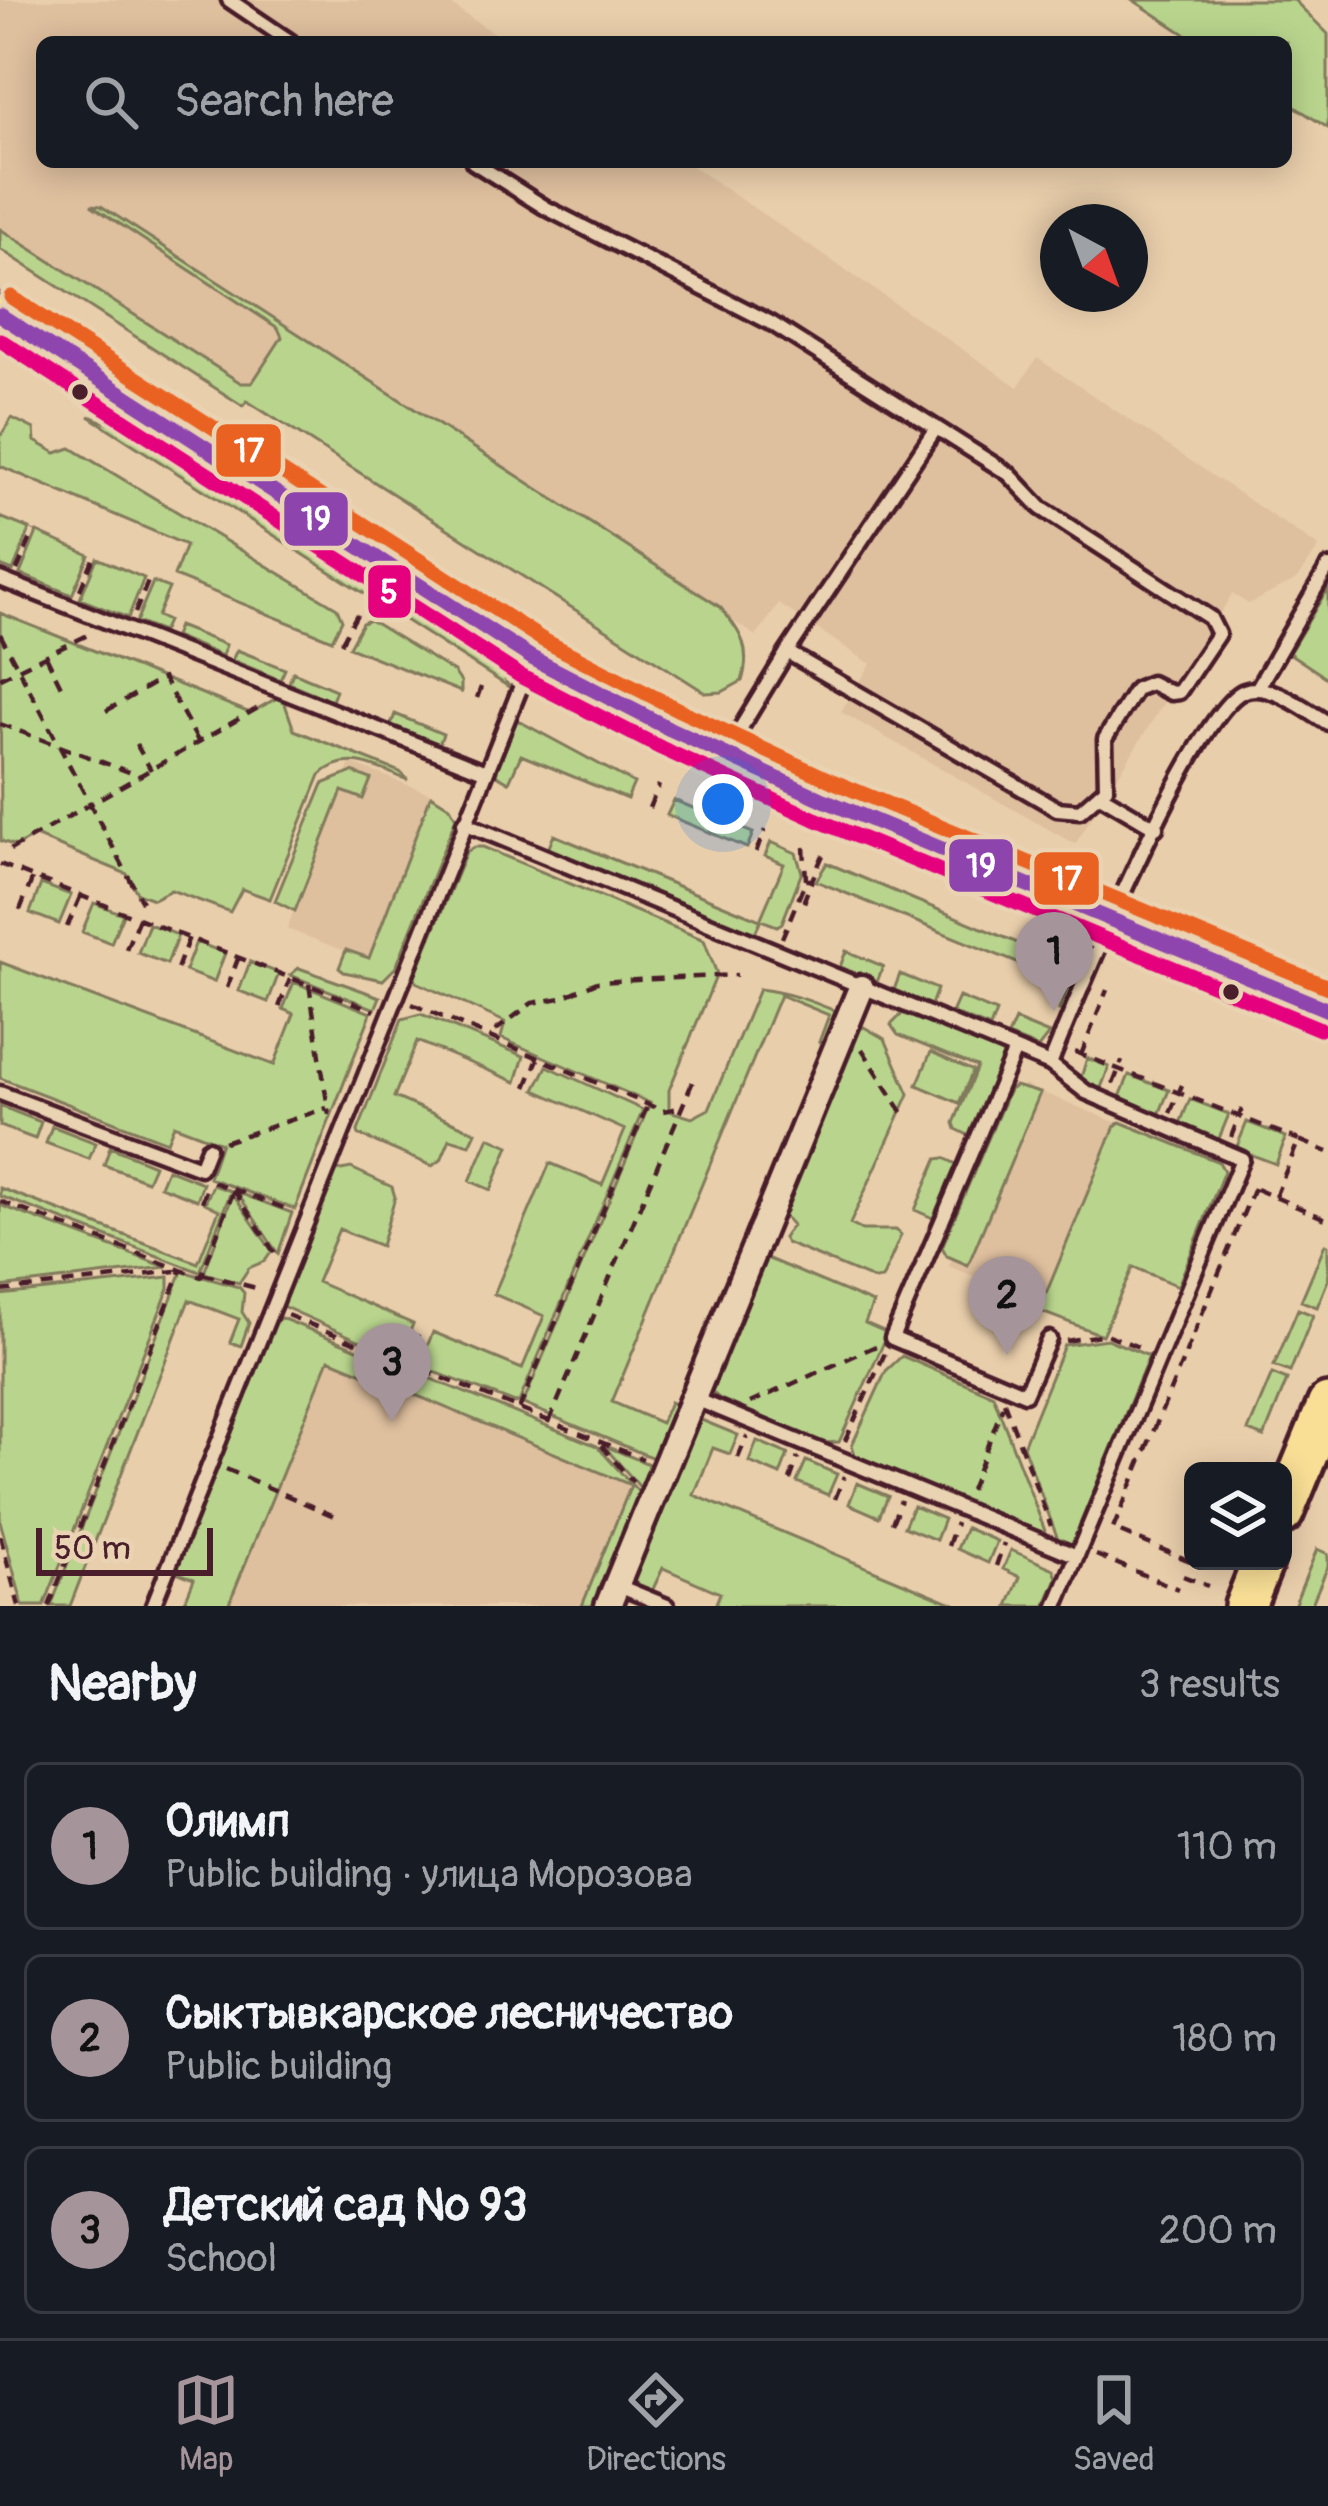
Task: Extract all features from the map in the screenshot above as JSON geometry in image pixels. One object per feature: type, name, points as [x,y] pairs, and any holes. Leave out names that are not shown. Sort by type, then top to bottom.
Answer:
[{"type":"main road","points":[[0,315],[532,658],[726,754],[1328,1010]]},
{"type":"main road","points":[[1292,1492],[1328,1404]]},
{"type":"main road","points":[[1245,1606],[1259,1570]]},
{"type":"street","points":[[612,1595],[861,988]]},
{"type":"lane","points":[[229,0],[282,36]]},
{"type":"lane","points":[[482,168],[545,208],[771,323],[1009,474],[1040,508],[1216,625],[1216,642],[1179,692],[1150,683],[1136,688],[1105,739],[1102,752],[1108,777],[1100,795],[1080,811],[1057,809],[787,652]]},
{"type":"lane","points":[[726,754],[787,652],[936,428]]},
{"type":"lane","points":[[1050,1064],[1111,919],[1208,726],[1232,699],[1257,689],[1328,566]]},
{"type":"lane","points":[[0,579],[486,772]]},
{"type":"lane","points":[[153,1606],[532,658]]},
{"type":"lane","points":[[1257,689],[1280,696],[1328,723]]},
{"type":"lane","points":[[1100,795],[1156,828]]},
{"type":"lane","points":[[464,823],[1050,1064],[1071,1084],[1239,1156],[1242,1162],[1056,1606]]},
{"type":"lane","points":[[1050,1064],[1111,919]]},
{"type":"lane","points":[[1015,1050],[892,1338],[1025,1394],[1048,1339]]},
{"type":"lane","points":[[0,1093],[200,1168],[208,1148]]},
{"type":"lane","points":[[693,1398],[1078,1552]]},
{"type":"lane","points":[[612,1595],[668,1606]]},
{"type":"path","points":[[15,575],[34,531]]},
{"type":"path","points":[[76,600],[94,556]]},
{"type":"path","points":[[131,622],[149,579]]},
{"type":"path","points":[[341,644],[360,609]]},
{"type":"path","points":[[0,678],[112,623]]},
{"type":"path","points":[[1,639],[142,902]]},
{"type":"path","points":[[46,656],[61,686]]},
{"type":"path","points":[[106,711],[163,678],[199,742]]},
{"type":"path","points":[[477,698],[481,688]]},
{"type":"path","points":[[10,850],[286,692]]},
{"type":"path","points":[[0,724],[140,776]]},
{"type":"path","points":[[136,744],[151,770]]},
{"type":"path","points":[[649,808],[659,785]]},
{"type":"path","points":[[756,852],[765,830]]},
{"type":"path","points":[[804,847],[807,901]]},
{"type":"path","points":[[776,954],[823,855]]},
{"type":"path","points":[[0,864],[388,1016]]},
{"type":"path","points":[[20,910],[33,877]]},
{"type":"path","points":[[67,927],[81,896]]},
{"type":"path","points":[[126,949],[139,918]]},
{"type":"path","points":[[176,969],[189,937]]},
{"type":"path","points":[[227,988],[239,956]]},
{"type":"path","points":[[495,1031],[532,1003],[561,998],[597,982],[737,975]]},
{"type":"path","points":[[279,1007],[291,977]]},
{"type":"path","points":[[309,984],[331,1123]]},
{"type":"path","points":[[1081,1055],[1107,990]]},
{"type":"path","points":[[396,997],[648,1104],[667,1111],[682,1106]]},
{"type":"path","points":[[846,1024],[906,1118]]},
{"type":"path","points":[[1058,1046],[1120,1065],[1328,1152]]},
{"type":"path","points":[[526,1087],[539,1058]]},
{"type":"path","points":[[1106,1100],[1120,1065]]},
{"type":"path","points":[[549,1422],[692,1081]]},
{"type":"path","points":[[1166,1125],[1182,1085]]},
{"type":"path","points":[[208,1148],[338,1104]]},
{"type":"path","points":[[519,1410],[648,1104]]},
{"type":"path","points":[[1226,1150],[1241,1113]]},
{"type":"path","points":[[1275,1197],[1299,1140]]},
{"type":"path","points":[[202,1202],[210,1180]]},
{"type":"path","points":[[1184,1559],[1113,1529],[1254,1189],[1328,1220]]},
{"type":"path","points":[[202,1274],[234,1190]]},
{"type":"path","points":[[234,1190],[295,1212]]},
{"type":"path","points":[[234,1190],[278,1257]]},
{"type":"path","points":[[0,1201],[273,1301],[406,1365],[664,1468]]},
{"type":"path","points":[[0,1291],[182,1270]]},
{"type":"path","points":[[49,1606],[182,1270]]},
{"type":"path","points":[[406,1365],[422,1327]]},
{"type":"path","points":[[1048,1339],[1087,1340],[1106,1334],[1160,1356]]},
{"type":"path","points":[[729,1413],[892,1338]]},
{"type":"path","points":[[838,1457],[892,1338]]},
{"type":"path","points":[[962,1509],[1004,1404],[1059,1548]]},
{"type":"path","points":[[597,1441],[651,1501]]},
{"type":"path","points":[[210,1462],[334,1516]]},
{"type":"path","points":[[0,1536],[19,1606]]},
{"type":"path","points":[[1078,1552],[1178,1589]]},
{"type":"path","points":[[1183,1576],[1208,1586]]},
{"type":"shaded area","points":[[0,0],[444,0],[498,36],[36,36],[36,168],[695,168],[1018,387],[1037,358],[1319,547],[1297,579],[1249,604],[1232,594],[1075,844],[841,712],[871,664],[779,604],[756,636],[291,333],[251,392],[0,229]]},
{"type":"shaded area","points":[[350,763],[435,795],[371,961],[287,929]]},
{"type":"shaded area","points":[[1024,1085],[1122,1125],[1047,1306],[949,1266]]},
{"type":"shaded area","points":[[329,1359],[632,1485],[582,1606],[228,1606]]},
{"type":"green space","points":[[1133,0],[1294,0],[1328,34],[1328,128],[1292,105],[1292,36],[1188,36]]},
{"type":"green space","points":[[91,205],[101,206],[720,607],[743,641],[742,681],[722,692],[706,693],[0,249],[0,229],[241,383],[252,383],[282,337],[278,328]]},
{"type":"green space","points":[[89,416],[117,426],[501,672],[509,687]]},
{"type":"green space","points":[[12,418],[34,429],[35,441],[56,453],[71,448],[337,608],[342,620],[332,640],[174,576],[186,545],[0,466],[0,437]]},
{"type":"green space","points":[[0,517],[30,529],[13,571],[0,566]]},
{"type":"green space","points":[[37,532],[89,555],[72,595],[20,574]]},
{"type":"green space","points":[[97,558],[144,578],[128,618],[80,599]]},
{"type":"green space","points":[[153,582],[169,588],[157,616],[167,621],[162,632],[136,622]]},
{"type":"green space","points":[[1328,588],[1328,679],[1289,653]]},
{"type":"green space","points":[[0,613],[250,713],[277,698],[284,701],[294,730],[400,772],[408,780],[352,762],[330,767],[320,775],[270,899],[242,889],[230,912],[171,890],[153,899],[137,893],[127,874],[35,836],[16,846],[1,841]]},
{"type":"green space","points":[[370,620],[454,672],[461,692],[349,647],[362,623]]},
{"type":"green space","points":[[178,626],[226,645],[222,656],[174,636]]},
{"type":"green space","points":[[237,650],[285,669],[280,680],[232,660]]},
{"type":"green space","points":[[293,672],[336,690],[332,701],[289,683]]},
{"type":"green space","points":[[395,714],[443,734],[439,744],[391,725]]},
{"type":"green space","points":[[517,720],[634,783],[627,799],[521,755],[509,782],[492,772],[512,722]]},
{"type":"green space","points":[[352,772],[371,779],[363,799],[342,791],[295,911],[275,901],[323,784]]},
{"type":"green space","points":[[431,795],[450,807],[456,818],[396,967],[383,980],[344,972],[339,968],[346,950],[369,958]]},
{"type":"green space","points":[[674,800],[753,833],[747,848],[667,815]]},
{"type":"green space","points":[[554,835],[760,920],[784,864],[765,856],[771,842],[796,853],[802,872],[782,923],[777,926],[761,920],[753,937],[547,852]]},
{"type":"green space","points":[[475,847],[704,940],[717,974],[669,1090],[669,1111],[692,1118],[709,1109],[759,989],[800,998],[840,1013],[828,1045],[819,1042],[829,1015],[780,995],[612,1402],[661,1423],[670,1402],[680,1406],[658,1460],[523,1404],[650,1103],[501,1038],[505,1022],[416,982],[466,852]]},
{"type":"green space","points":[[827,863],[1070,965],[1079,978],[1066,1013],[1059,1010],[1069,984],[816,881]]},
{"type":"green space","points":[[41,884],[71,895],[59,924],[30,913]]},
{"type":"green space","points":[[94,903],[123,914],[111,943],[82,932]]},
{"type":"green space","points":[[149,924],[178,935],[167,964],[138,953]]},
{"type":"green space","points":[[196,942],[225,953],[214,982],[185,971]]},
{"type":"green space","points":[[846,951],[883,966],[877,982],[840,967]]},
{"type":"green space","points":[[0,962],[274,1065],[294,1014],[283,1009],[294,982],[371,1013],[295,1209],[209,1178],[221,1143],[174,1125],[167,1142],[0,1078]]},
{"type":"green space","points":[[250,962],[279,973],[268,1002],[239,991]]},
{"type":"green space","points":[[299,968],[380,997],[375,1009],[290,975]]},
{"type":"green space","points":[[900,974],[937,989],[931,1005],[894,990]]},
{"type":"green space","points":[[959,997],[996,1012],[990,1028],[952,1013]]},
{"type":"green space","points":[[903,1013],[1006,1057],[968,1135],[954,1123],[977,1067],[898,1035],[891,1025]]},
{"type":"green space","points":[[421,1014],[524,1056],[516,1082],[417,1041],[394,1097],[476,1132],[470,1145],[450,1139],[441,1160],[432,1166],[358,1131],[402,1019]]},
{"type":"green space","points":[[1015,1020],[1049,1034],[1038,1048],[1008,1036]]},
{"type":"green space","points":[[864,1027],[885,1039],[909,1094],[850,1224],[862,1230],[896,1230],[901,1235],[882,1279],[875,1280],[786,1243],[783,1238],[792,1225],[780,1211],[854,1031]]},
{"type":"green space","points":[[931,1052],[973,1071],[959,1103],[917,1085]]},
{"type":"green space","points":[[1087,1058],[1109,1067],[1099,1093],[1080,1081]]},
{"type":"green space","points":[[547,1066],[643,1110],[515,1403],[419,1366],[433,1332],[522,1369],[544,1316],[494,1294],[550,1163],[602,1185],[625,1130],[535,1090]]},
{"type":"green space","points":[[1129,1075],[1169,1090],[1158,1117],[1118,1102]]},
{"type":"green space","points":[[1015,1086],[1040,1093],[968,1265],[947,1256],[942,1247],[1009,1090]]},
{"type":"green space","points":[[1190,1099],[1229,1114],[1218,1141],[1179,1126]]},
{"type":"green space","points":[[0,1106],[41,1122],[35,1139],[0,1126]]},
{"type":"green space","points":[[1120,1122],[1219,1162],[1224,1171],[1178,1286],[1133,1267],[1102,1335],[1039,1311]]},
{"type":"green space","points":[[1247,1122],[1286,1137],[1276,1164],[1236,1149]]},
{"type":"green space","points":[[52,1126],[96,1143],[89,1159],[46,1143]]},
{"type":"green space","points":[[489,1137],[509,1146],[491,1190],[470,1181]]},
{"type":"green space","points":[[110,1147],[154,1165],[147,1181],[104,1165]]},
{"type":"green space","points":[[937,1159],[956,1164],[933,1218],[915,1210]]},
{"type":"green space","points":[[351,1168],[392,1187],[395,1197],[381,1246],[339,1229],[317,1282],[413,1324],[399,1358],[280,1305],[336,1171]]},
{"type":"green space","points":[[167,1169],[203,1183],[197,1200],[160,1186]]},
{"type":"green space","points":[[213,1185],[231,1191],[200,1272],[0,1196],[0,1188],[198,1263],[219,1210],[205,1203]]},
{"type":"green space","points":[[233,1194],[272,1251],[265,1261],[249,1268],[239,1283],[204,1273]]},
{"type":"green space","points":[[238,1194],[292,1213],[278,1254]]},
{"type":"green space","points":[[0,1205],[166,1267],[0,1287]]},
{"type":"green space","points":[[1325,1244],[1328,1280],[1317,1307],[1301,1301]]},
{"type":"green space","points":[[764,1257],[873,1303],[865,1323],[888,1333],[839,1442],[824,1443],[720,1399],[710,1390]]},
{"type":"green space","points":[[182,1271],[239,1287],[244,1293],[242,1312],[249,1323],[241,1346],[230,1342],[239,1319],[189,1300],[70,1606],[51,1606]]},
{"type":"green space","points":[[169,1277],[169,1288],[44,1606],[23,1606],[0,1521],[0,1295]]},
{"type":"green space","points":[[1298,1309],[1313,1315],[1290,1372],[1274,1366]]},
{"type":"green space","points":[[281,1318],[597,1446],[643,1497],[598,1606],[582,1606],[631,1485],[329,1359],[228,1606],[183,1606],[194,1579],[174,1571],[274,1322]]},
{"type":"green space","points":[[1107,1339],[1149,1356],[1072,1544],[1059,1542],[1023,1446],[1064,1345]]},
{"type":"green space","points":[[902,1356],[993,1395],[1047,1536],[855,1455],[852,1445],[886,1371]]},
{"type":"green space","points":[[1272,1374],[1287,1380],[1264,1437],[1248,1431]]},
{"type":"green space","points":[[694,1417],[738,1435],[730,1454],[713,1448],[694,1495],[959,1606],[715,1606],[720,1593],[663,1568],[652,1591],[632,1583],[630,1578]]},
{"type":"green space","points":[[757,1441],[788,1454],[780,1475],[749,1462]]},
{"type":"green space","points":[[603,1445],[656,1467],[645,1493]]},
{"type":"green space","points":[[806,1461],[837,1474],[828,1495],[797,1482]]},
{"type":"green space","points":[[857,1483],[888,1496],[879,1517],[849,1504]]},
{"type":"green space","points":[[913,1506],[944,1519],[936,1540],[904,1527]]},
{"type":"green space","points":[[966,1528],[997,1541],[988,1563],[957,1549]]},
{"type":"green space","points":[[1317,1549],[1328,1554],[1328,1566],[1311,1606],[1294,1606]]},
{"type":"green space","points":[[1011,1550],[1054,1569],[1057,1578],[1045,1606],[1008,1606],[1020,1577],[1003,1569]]},
{"type":"transit line","name":"17","points":[[11,297],[543,640],[832,781],[1328,987]]},
{"type":"transit line","name":"19","points":[[0,315],[532,658],[824,800],[1328,1010]]},
{"type":"transit line","name":"5","points":[[0,340],[522,677],[815,819],[1320,1029]]},
{"type":"place","name":"Олимп","points":[[1054,1011]]},
{"type":"place","name":"Сыктывкарское лесничество","points":[[1007,1355]]},
{"type":"place","name":"Детский сад № 93","points":[[392,1422]]}]
